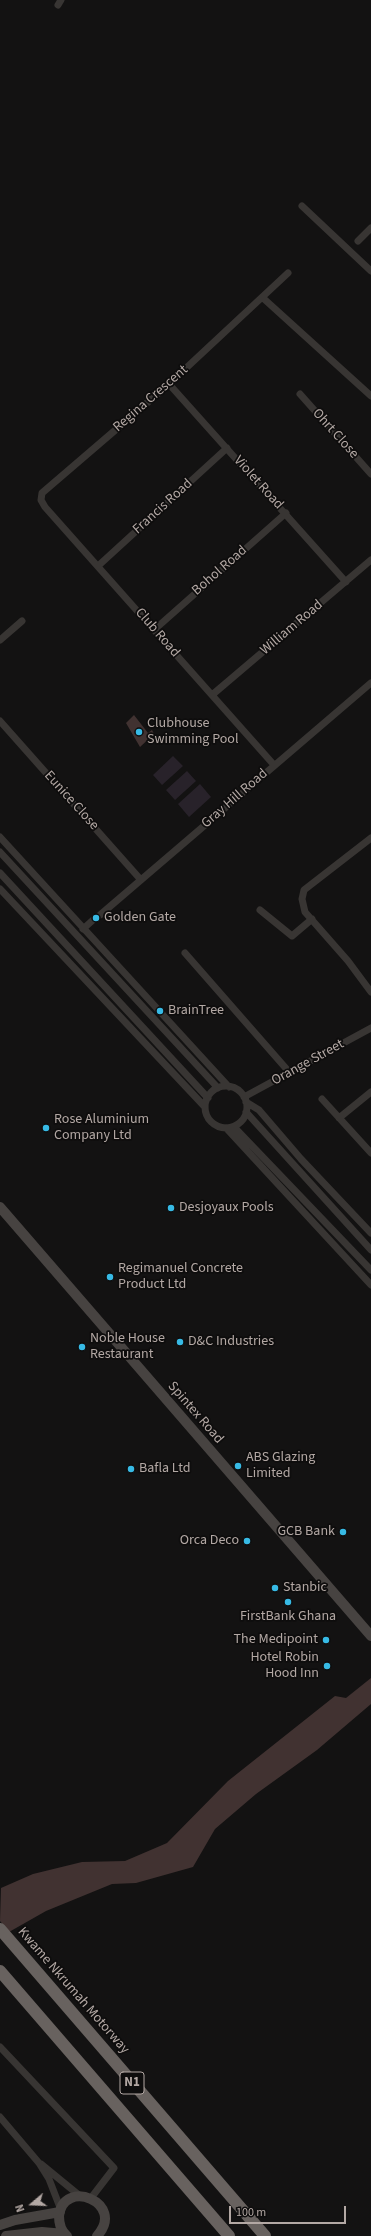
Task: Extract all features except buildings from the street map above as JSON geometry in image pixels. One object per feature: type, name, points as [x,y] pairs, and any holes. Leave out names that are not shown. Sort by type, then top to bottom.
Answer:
[{"type":"highway","name":"Kwame Nkrumah Motorway","points":[[0,1929],[265,2236]]},
{"type":"highway","name":"N1","points":[[0,1971],[229,2236]]},
{"type":"main road","name":"Spintex Road","points":[[0,1206],[371,1636]]},
{"type":"main road","points":[[66,2235],[60,2224],[60,2211],[69,2200],[80,2196],[91,2198],[99,2204],[104,2213],[102,2233]]},
{"type":"main road","points":[[0,2225],[15,2220],[60,2211]]},
{"type":"main road","points":[[6,2236],[35,2232],[66,2235]]},
{"type":"street","points":[[302,206],[371,271]]},
{"type":"street","points":[[358,241],[371,228]]},
{"type":"street","name":"Regina Crescent","points":[[41,500],[42,493],[169,384],[263,298],[288,273]]},
{"type":"street","points":[[263,298],[371,396]]},
{"type":"street","name":"Violet Road","points":[[169,384],[286,513],[346,582]]},
{"type":"street","name":"Ohrt Close","points":[[300,394],[371,474]]},
{"type":"street","name":"Francis Road","points":[[98,566],[227,448]]},
{"type":"street","name":"Club Road","points":[[41,500],[45,507],[274,765]]},
{"type":"street","name":"Bohol Road","points":[[154,630],[286,513]]},
{"type":"street","name":"William Road","points":[[212,695],[371,560]]},
{"type":"street","points":[[0,640],[22,621]]},
{"type":"street","name":"Gray Hill Road","points":[[100,915],[371,683]]},
{"type":"street","name":"Eunice Close","points":[[0,721],[141,880]]},
{"type":"street","points":[[0,836],[83,929],[229,1087]]},
{"type":"street","points":[[371,838],[304,890],[302,899],[305,912],[371,992]]},
{"type":"street","points":[[0,852],[218,1088]]},
{"type":"street","points":[[0,873],[208,1098]]},
{"type":"street","points":[[0,889],[205,1107],[207,1116],[213,1124],[226,1128],[234,1127],[242,1121],[246,1112],[245,1099]]},
{"type":"street","points":[[260,910],[292,936],[312,919]]},
{"type":"street","points":[[83,929],[93,920]]},
{"type":"street","points":[[185,953],[290,1073]]},
{"type":"street","name":"Orange Street","points":[[245,1099],[371,1028]]},
{"type":"street","points":[[205,1107],[208,1098],[218,1088],[229,1087],[238,1090],[245,1099],[259,1110],[301,1159],[371,1233]]},
{"type":"street","points":[[339,1118],[371,1092]]},
{"type":"street","points":[[322,1099],[371,1153]]},
{"type":"street","points":[[246,1112],[371,1250]]},
{"type":"street","points":[[234,1127],[371,1270]]},
{"type":"street","points":[[226,1128],[371,1284]]},
{"type":"street","points":[[0,2047],[114,2168],[91,2198]]},
{"type":"street","points":[[0,2117],[39,2163],[49,2179],[60,2211]]},
{"type":"street","points":[[39,2163],[54,2173],[80,2196]]},
{"type":"shaded area","name":"Clubhouse Swimming Pool","points":[[134,715],[148,733],[152,730],[154,734],[140,747],[126,723]]},
{"type":"shaded area","points":[[173,756],[183,766],[162,785],[153,775]]},
{"type":"shaded area","points":[[187,771],[196,781],[175,800],[166,790]]},
{"type":"shaded area","points":[[200,784],[211,797],[189,817],[178,804]]},
{"type":"shaded area","points":[[371,1678],[371,1704],[317,1750],[256,1794],[215,1829],[193,1867],[136,1883],[112,1884],[46,1911],[9,1932],[0,1921],[1,1888],[33,1874],[82,1862],[125,1861],[167,1843],[228,1781],[335,1696],[346,1698]]},
{"type":"place","name":"Clubhouse Swimming Pool","points":[[139,732]]},
{"type":"place","name":"Golden Gate","points":[[96,918]]},
{"type":"place","name":"BrainTree","points":[[160,1011]]},
{"type":"place","name":"Rose Aluminium Company Ltd","points":[[46,1128]]},
{"type":"place","name":"Desjoyaux Pools","points":[[171,1208]]},
{"type":"place","name":"Regimanuel Concrete Product Ltd","points":[[110,1277]]},
{"type":"place","name":"D&C Industries","points":[[180,1342]]},
{"type":"place","name":"Noble House Restaurant","points":[[82,1347]]},
{"type":"place","name":"ABS Glazing Limited","points":[[238,1466]]},
{"type":"place","name":"Bafla Ltd","points":[[131,1469]]},
{"type":"place","name":"GCB Bank","points":[[343,1532]]},
{"type":"place","name":"Orca Deco","points":[[247,1541]]},
{"type":"place","name":"Stanbic","points":[[275,1588]]},
{"type":"place","name":"FirstBank Ghana","points":[[288,1602]]},
{"type":"place","name":"The Medipoint","points":[[326,1640]]},
{"type":"place","name":"Hotel Robin Hood Inn","points":[[327,1666]]}]
